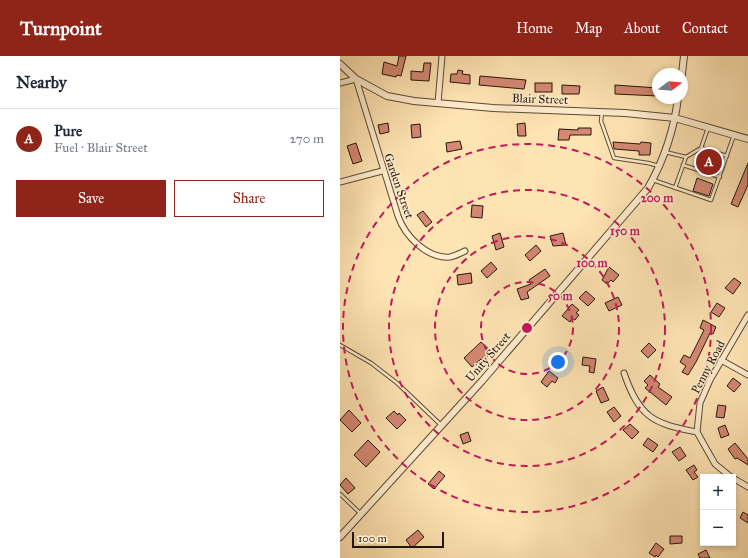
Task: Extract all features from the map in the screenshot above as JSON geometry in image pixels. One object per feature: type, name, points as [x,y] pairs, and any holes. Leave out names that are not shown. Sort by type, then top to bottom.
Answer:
[{"type":"street","points":[[438,103],[442,56]]},
{"type":"street","points":[[683,68],[684,56]]},
{"type":"street","name":"Blair Street","points":[[340,64],[356,79],[387,96],[438,103],[493,108],[602,112],[675,118],[748,139]]},
{"type":"street","points":[[340,83],[356,79]]},
{"type":"street","name":"Garden Street","points":[[356,79],[382,171],[400,221],[408,235],[423,248],[438,255],[451,257],[466,251]]},
{"type":"street","name":"Unity Street","points":[[340,537],[441,426],[630,211],[653,180],[660,167],[675,118],[677,104]]},
{"type":"street","points":[[340,182],[382,171]]},
{"type":"street","name":"Penny Road","points":[[697,432],[700,403],[710,380],[748,315]]},
{"type":"street","points":[[722,360],[748,375]]},
{"type":"street","points":[[624,373],[630,390],[652,418],[667,426],[697,432],[715,464],[727,474]]},
{"type":"street","points":[[736,480],[748,487]]},
{"type":"lane","points":[[602,112],[601,121],[614,158],[648,163],[660,167]]},
{"type":"lane","points":[[702,148],[708,127]]},
{"type":"lane","points":[[653,180],[710,200],[720,177],[734,135]]},
{"type":"lane","points":[[665,152],[686,156],[702,148],[727,156]]},
{"type":"lane","points":[[706,158],[708,150]]},
{"type":"lane","points":[[714,162],[717,153]]},
{"type":"lane","points":[[675,188],[686,156]]},
{"type":"lane","points":[[683,165],[720,177]]},
{"type":"lane","points":[[701,171],[703,165]]},
{"type":"lane","points":[[710,174],[712,168]]},
{"type":"lane","points":[[340,345],[397,383],[441,426]]},
{"type":"lane","points":[[340,494],[361,514]]},
{"type":"building","points":[[399,56],[406,56],[401,76],[397,75],[396,77],[382,74],[384,62],[397,66]]},
{"type":"building","points":[[424,63],[431,63],[429,81],[411,80],[411,71],[423,72]]},
{"type":"building","points":[[458,70],[463,71],[462,74],[470,75],[470,84],[450,82],[451,74],[457,74]]},
{"type":"building","points":[[480,76],[526,80],[524,89],[479,85]]},
{"type":"building","points":[[535,83],[552,83],[552,92],[535,92]]},
{"type":"building","points":[[562,85],[580,86],[579,94],[562,94]]},
{"type":"building","points":[[615,85],[652,88],[652,96],[615,94]]},
{"type":"building","points":[[388,123],[389,132],[380,134],[378,125]]},
{"type":"building","points":[[525,123],[526,136],[518,136],[517,124]]},
{"type":"building","points":[[420,124],[421,137],[412,138],[411,125]]},
{"type":"building","points":[[578,128],[591,128],[591,135],[570,135],[569,140],[558,140],[559,129],[578,130]]},
{"type":"building","points":[[460,141],[462,149],[447,152],[446,143]]},
{"type":"building","points":[[613,142],[640,144],[641,142],[651,143],[650,155],[639,155],[639,151],[614,149]]},
{"type":"building","points":[[356,143],[362,161],[353,164],[347,146]]},
{"type":"building","points":[[698,156],[703,157],[705,161],[712,161],[713,164],[717,162],[721,164],[718,171],[713,166],[710,168],[705,166],[704,163],[696,163]]},
{"type":"building","points":[[748,163],[748,185],[738,207],[731,204]]},
{"type":"building","points":[[697,178],[713,184],[709,196],[693,191]]},
{"type":"building","points":[[472,205],[483,206],[482,218],[471,217]]},
{"type":"building","points":[[423,211],[432,222],[426,227],[417,215]]},
{"type":"building","points":[[500,233],[504,247],[496,250],[492,236]]},
{"type":"building","points":[[563,233],[566,245],[553,246],[550,236]]},
{"type":"building","points":[[536,245],[541,251],[530,261],[525,255]]},
{"type":"building","points":[[491,262],[497,269],[487,278],[481,271]]},
{"type":"building","points":[[609,267],[619,275],[613,282],[611,280],[607,284],[602,280]]},
{"type":"building","points":[[545,269],[550,276],[527,292],[529,298],[521,300],[517,289],[531,284],[529,280]]},
{"type":"building","points":[[471,273],[472,283],[458,285],[457,275]]},
{"type":"building","points":[[734,278],[741,283],[733,294],[725,288]]},
{"type":"building","points":[[586,291],[595,299],[588,306],[579,298]]},
{"type":"building","points":[[618,297],[622,305],[609,311],[605,303]]},
{"type":"building","points":[[717,303],[725,308],[719,317],[711,312]]},
{"type":"building","points":[[572,304],[579,310],[576,313],[579,315],[575,320],[572,318],[570,322],[562,316]]},
{"type":"building","points":[[703,320],[716,327],[713,334],[710,333],[688,375],[682,372],[686,366],[680,362],[684,355],[690,358],[704,330],[700,328]]},
{"type":"building","points":[[481,342],[492,352],[483,361],[481,359],[472,367],[464,358]]},
{"type":"building","points":[[649,343],[656,350],[648,358],[641,351]]},
{"type":"building","points":[[583,357],[596,359],[594,373],[589,372],[590,366],[582,365]]},
{"type":"building","points":[[549,371],[558,378],[555,383],[552,381],[547,387],[541,382]]},
{"type":"building","points":[[650,375],[660,384],[658,387],[672,397],[666,405],[645,388],[648,385],[644,381]]},
{"type":"building","points":[[733,378],[741,384],[734,392],[727,386]]},
{"type":"building","points":[[603,387],[609,400],[601,403],[596,391]]},
{"type":"building","points":[[718,405],[726,406],[724,418],[716,417]]},
{"type":"building","points":[[614,407],[621,416],[614,422],[607,412]]},
{"type":"building","points":[[349,410],[361,423],[352,432],[340,420]]},
{"type":"building","points":[[394,411],[398,415],[399,413],[406,420],[397,429],[386,418]]},
{"type":"building","points":[[630,424],[639,432],[632,439],[623,430]]},
{"type":"building","points":[[725,425],[729,435],[721,438],[718,428]]},
{"type":"building","points":[[468,432],[471,441],[463,444],[460,435]]},
{"type":"building","points":[[648,438],[658,445],[653,452],[643,445]]},
{"type":"building","points":[[368,440],[380,452],[366,467],[354,455]]},
{"type":"building","points":[[735,443],[748,459],[748,465],[737,458],[735,459],[728,449]]},
{"type":"building","points":[[680,447],[686,456],[679,461],[672,452]]},
{"type":"building","points":[[694,465],[697,470],[694,472],[698,477],[693,480],[686,470]]},
{"type":"building","points":[[439,471],[445,476],[434,489],[428,484]]},
{"type":"building","points":[[346,478],[355,488],[348,494],[340,485]]},
{"type":"building","points":[[743,512],[748,515],[748,523],[740,518]]},
{"type":"building","points":[[418,530],[424,537],[412,548],[406,540]]},
{"type":"building","points":[[670,536],[682,536],[682,543],[670,544]]},
{"type":"building","points":[[656,543],[664,549],[658,557],[656,555],[655,557],[649,553]]},
{"type":"building","points":[[706,550],[710,558],[700,558],[698,554]]},
{"type":"place","name":"Pure","points":[[709,162]]}]
